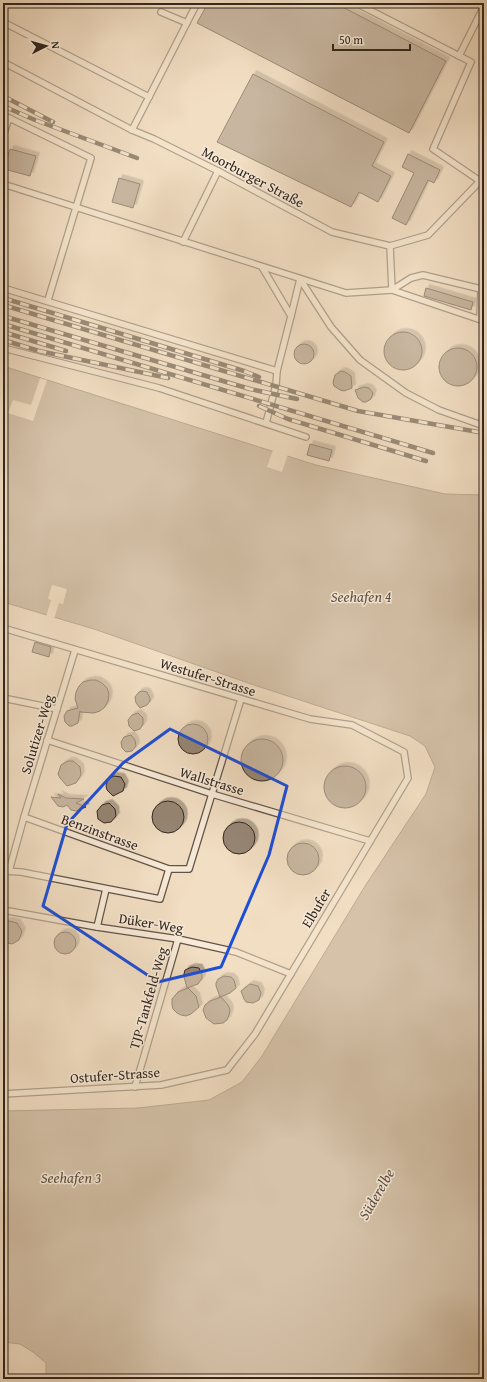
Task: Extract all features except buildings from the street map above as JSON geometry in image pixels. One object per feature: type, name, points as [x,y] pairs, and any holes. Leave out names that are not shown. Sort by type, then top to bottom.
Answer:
[{"type":"lane","points":[[132,130],[198,3]]},
{"type":"lane","points":[[356,3],[471,62],[433,149],[482,179]]},
{"type":"lane","points":[[459,56],[484,6]]},
{"type":"lane","points":[[161,12],[187,23]]},
{"type":"lane","points":[[3,22],[149,97]]},
{"type":"lane","name":"Moorburger Straße","points":[[3,62],[132,130],[154,139],[218,171],[332,232],[390,246],[428,235],[482,179]]},
{"type":"lane","points":[[3,115],[91,158],[48,300]]},
{"type":"lane","points":[[3,136],[9,118]]},
{"type":"lane","points":[[183,242],[218,171]]},
{"type":"lane","points":[[3,184],[346,293],[392,290],[482,320],[481,289],[423,275],[411,278],[392,290]]},
{"type":"lane","points":[[390,246],[392,290]]},
{"type":"lane","points":[[262,267],[292,316]]},
{"type":"lane","points":[[266,423],[276,385],[277,371],[292,316],[300,279]]},
{"type":"lane","points":[[300,279],[331,327],[360,360],[406,394],[439,410],[484,426]]},
{"type":"lane","points":[[3,288],[48,300],[277,371]]},
{"type":"lane","points":[[3,348],[159,388],[306,437]]},
{"type":"lane","name":"Westufer-Strasse","points":[[3,628],[310,719],[352,725],[404,752]]},
{"type":"lane","name":"Solutizer-Weg","points":[[6,871],[75,650]]},
{"type":"lane","points":[[3,698],[57,709]]},
{"type":"lane","points":[[6,871],[21,872],[160,899],[169,870],[189,869],[241,699]]},
{"type":"lane","name":"Wallstrasse","points":[[47,740],[212,794],[370,841]]},
{"type":"lane","name":"Elbufer","points":[[227,1070],[255,1034],[408,778],[404,752]]},
{"type":"lane","name":"Benzinstrasse","points":[[24,817],[169,870]]},
{"type":"lane","points":[[97,927],[106,889]]},
{"type":"lane","name":"Düker-Weg","points":[[3,910],[97,927],[178,939],[236,952],[291,974]]},
{"type":"lane","name":"TJP-Tankfeld-Weg","points":[[135,1087],[178,939]]},
{"type":"lane","name":"Ostufer-Strasse","points":[[3,1094],[161,1086],[227,1070]]},
{"type":"highlighted area","points":[[170,729],[287,786],[269,855],[221,967],[158,982],[43,906],[67,824],[123,763]]},
{"type":"water","points":[[3,366],[316,465],[445,494],[484,495],[484,1379],[46,1379],[46,1363],[33,1352],[20,1344],[3,1342],[3,1111],[138,1108],[209,1100],[242,1082],[262,1056],[365,886],[426,794],[435,767],[425,746],[410,736],[254,685],[94,629],[3,602]]},
{"type":"pier","points":[[40,378],[47,380],[33,421],[8,413],[13,400],[31,405]]},
{"type":"pier","points":[[273,450],[288,454],[282,472],[267,467]]},
{"type":"pier","points":[[52,585],[67,589],[63,604],[59,603],[54,619],[46,617],[51,600],[48,599]]},
{"type":"railway","points":[[3,96],[53,122]]},
{"type":"railway","points":[[3,106],[35,120],[137,158]]},
{"type":"railway","points":[[3,298],[244,371],[259,377]]},
{"type":"railway","points":[[3,305],[358,411],[484,433]]},
{"type":"railway","points":[[3,316],[250,389],[297,399]]},
{"type":"railway","points":[[3,324],[433,453]]},
{"type":"railway","points":[[3,332],[66,351]]},
{"type":"railway","points":[[3,340],[39,351],[168,378]]},
{"type":"railway","points":[[259,406],[288,419],[426,461]]},
{"type":"water label","name":"Seehafen 4","points":[[361,596]]},
{"type":"water label","name":"Seehafen 3","points":[[71,1177]]},
{"type":"water label","name":"Süderelbe","points":[[376,1194]]}]
